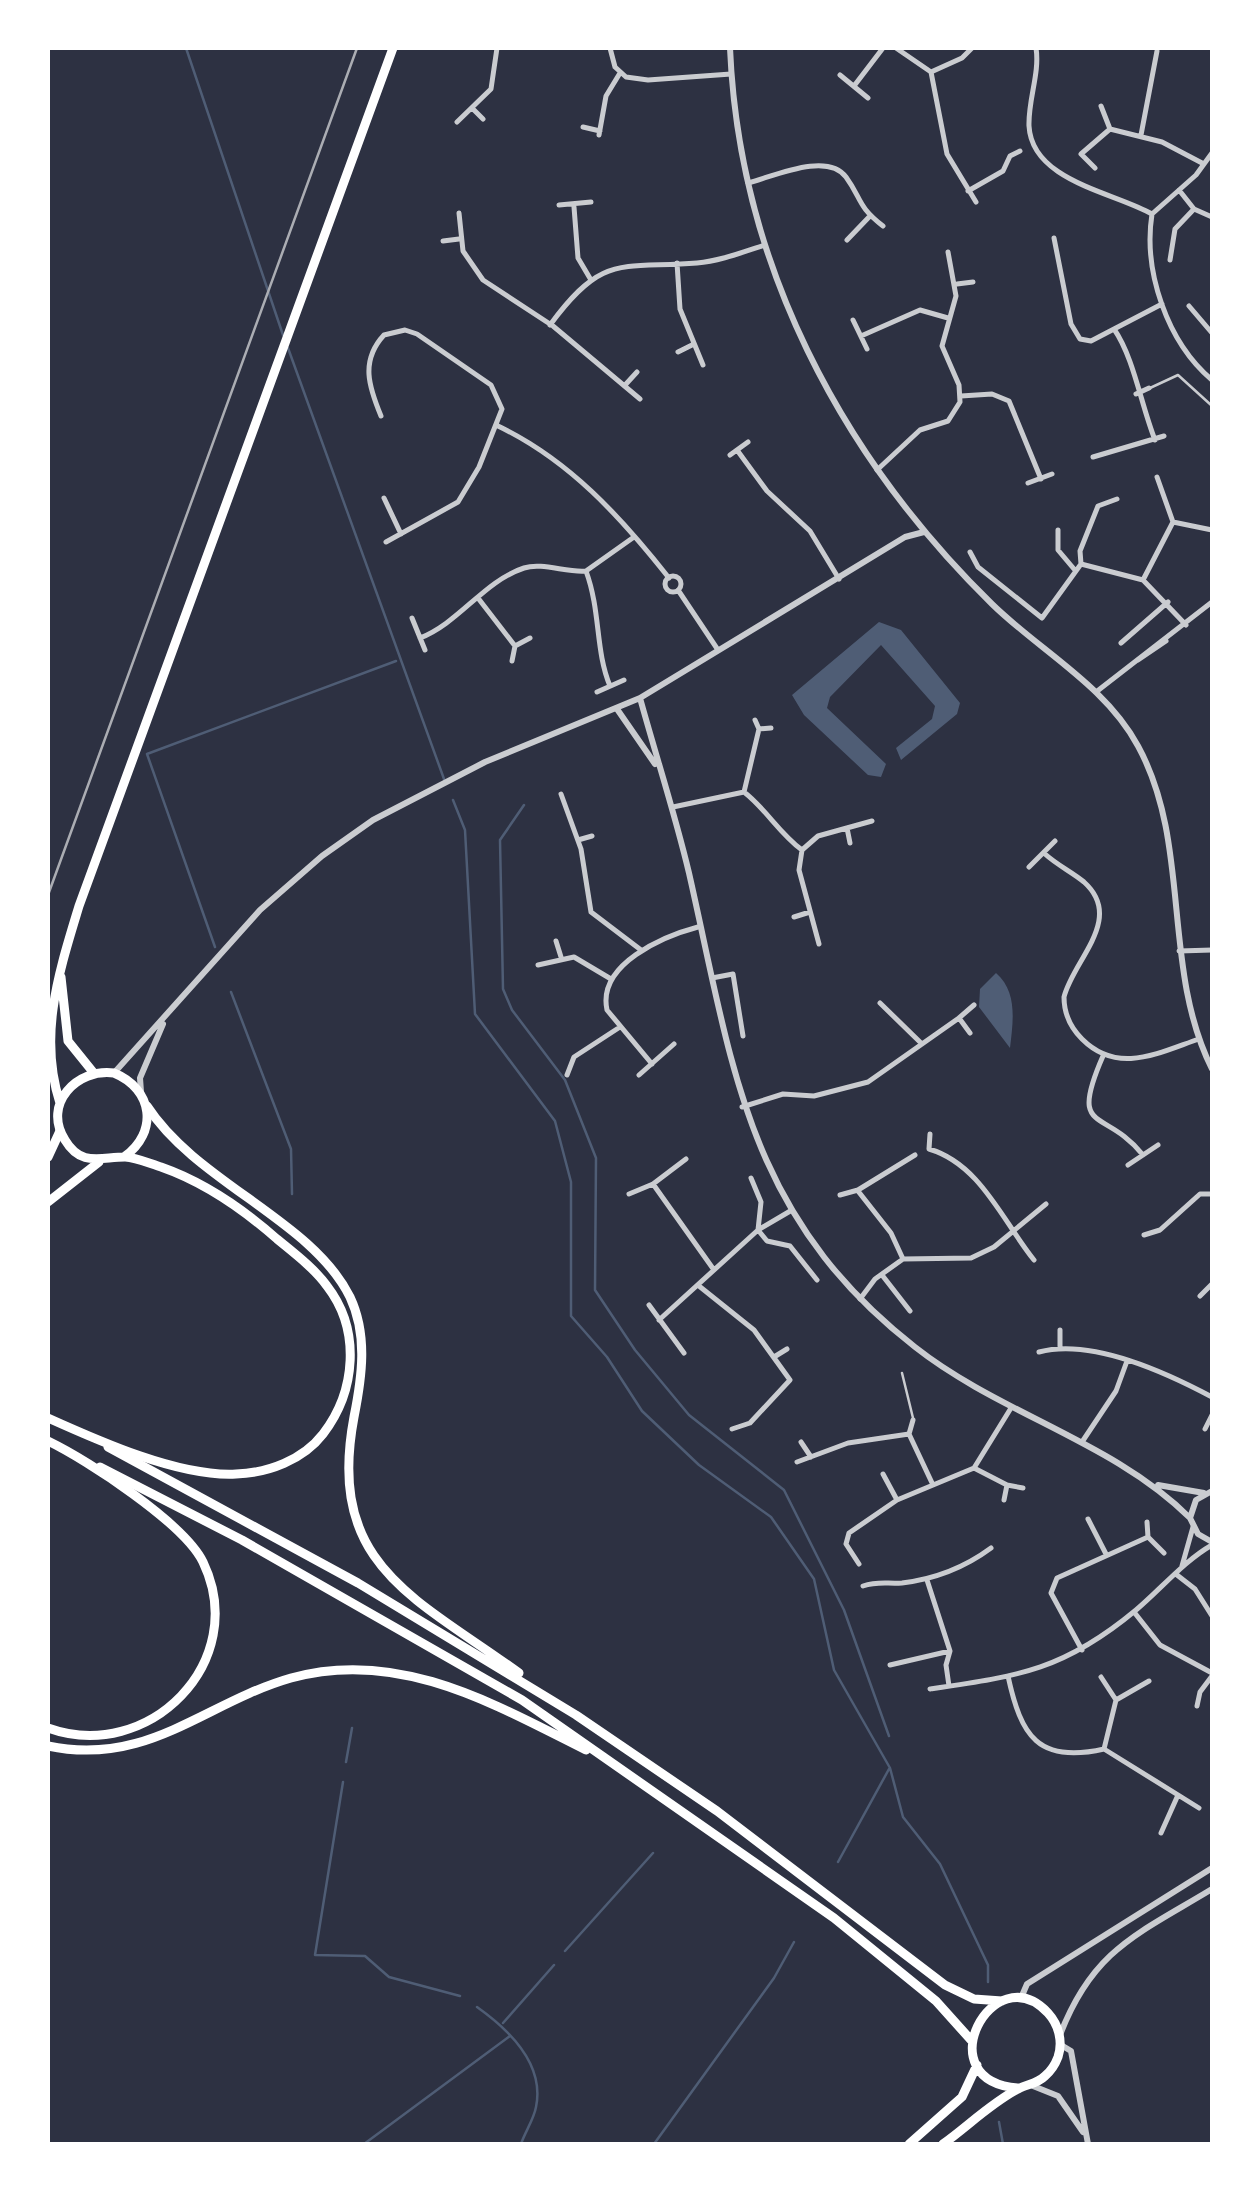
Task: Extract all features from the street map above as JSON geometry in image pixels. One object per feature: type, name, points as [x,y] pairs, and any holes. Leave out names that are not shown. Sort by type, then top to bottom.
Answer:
[{"type":"main road","points":[[48,1158],[60,1131],[49,1013],[94,862],[394,48]]},
{"type":"main road","points":[[60,974],[68,1040],[94,1072]]},
{"type":"main road","points":[[60,1104],[72,1083],[94,1072],[114,1073],[141,1092],[147,1106],[185,1151],[334,1272],[351,1299],[362,1338],[362,1375],[348,1449],[346,1489],[356,1526],[372,1558],[401,1587],[576,1715],[717,1811],[945,1985],[974,1999],[1021,1999],[1047,2012],[1060,2040],[1050,2072],[942,2144]]},
{"type":"main road","points":[[124,1157],[142,1140],[147,1106]]},
{"type":"main road","points":[[60,1131],[75,1152],[99,1162]]},
{"type":"main road","points":[[48,1202],[99,1162],[124,1157],[200,1183],[269,1231],[326,1284],[341,1309],[351,1342],[350,1374],[341,1407],[321,1437],[300,1456],[250,1474],[190,1470],[48,1418]]},
{"type":"main road","points":[[76,1430],[358,1583],[576,1715]]},
{"type":"main road","points":[[48,1728],[90,1734],[157,1715],[182,1699],[202,1672],[214,1624],[214,1599],[202,1562],[187,1539],[153,1509],[52,1443]]},
{"type":"main road","points":[[52,1443],[349,1599],[522,1700],[842,1924],[936,2001],[972,2040],[977,2064],[995,2082],[1025,2086]]},
{"type":"main road","points":[[48,1746],[68,1750],[120,1748],[174,1733],[290,1678],[381,1671],[455,1686],[616,1764]]},
{"type":"main road","points":[[972,2040],[981,2016],[1002,2001]]},
{"type":"main road","points":[[909,2144],[962,2096],[977,2064]]},
{"type":"street","points":[[456,122],[494,83],[497,48]]},
{"type":"street","points":[[610,48],[620,74]]},
{"type":"street","points":[[730,48],[748,183],[765,245],[806,352],[877,470],[945,557],[994,607],[1096,692],[1136,741],[1157,787],[1180,951],[1199,1039],[1212,1068]]},
{"type":"street","points":[[854,86],[883,48]]},
{"type":"street","points":[[896,48],[931,72],[947,154],[976,202]]},
{"type":"street","points":[[931,72],[962,58],[972,48]]},
{"type":"street","points":[[1036,48],[1029,129],[1034,145],[1065,176],[1152,214]]},
{"type":"street","points":[[1141,135],[1157,52]]},
{"type":"street","points":[[620,74],[648,80],[731,74]]},
{"type":"street","points":[[583,127],[600,133],[606,96],[620,74]]},
{"type":"street","points":[[840,74],[868,98]]},
{"type":"street","points":[[1101,106],[1110,129]]},
{"type":"street","points":[[472,108],[483,120]]},
{"type":"street","points":[[1110,129],[1141,135],[1202,163]]},
{"type":"street","points":[[1095,168],[1081,154],[1110,129]]},
{"type":"street","points":[[968,191],[1003,171],[1010,156],[1020,152]]},
{"type":"street","points":[[1152,214],[1180,190],[1212,153]]},
{"type":"street","points":[[748,183],[826,166],[846,178],[859,206],[883,226]]},
{"type":"street","points":[[1180,190],[1194,208],[1212,217]]},
{"type":"street","points":[[559,206],[574,208],[590,202]]},
{"type":"street","points":[[574,208],[578,258],[590,280]]},
{"type":"street","points":[[1170,260],[1175,230],[1194,208]]},
{"type":"street","points":[[460,214],[460,239],[467,260],[483,280],[550,324],[640,399]]},
{"type":"street","points":[[1152,214],[1154,275],[1162,304],[1186,348],[1212,380]]},
{"type":"street","points":[[847,240],[870,216]]},
{"type":"street","points":[[1054,238],[1070,324],[1080,339],[1091,341],[1162,304]]},
{"type":"street","points":[[443,241],[460,239]]},
{"type":"street","points":[[550,324],[590,280],[638,262],[714,260],[765,245]]},
{"type":"street","points":[[877,470],[920,430],[948,421],[961,396],[942,346],[957,284],[948,252]]},
{"type":"street","points":[[678,263],[678,299],[692,345],[703,365]]},
{"type":"street","points":[[957,284],[973,282]]},
{"type":"street","points":[[1189,306],[1212,332]]},
{"type":"street","points":[[860,336],[920,310],[948,318]]},
{"type":"street","points":[[853,320],[867,349]]},
{"type":"street","points":[[1114,329],[1129,354],[1136,394],[1155,440]]},
{"type":"street","points":[[380,416],[368,378],[372,352],[384,335],[405,330],[418,334],[497,391],[502,409],[498,426],[458,502],[386,542]]},
{"type":"street","points":[[678,352],[692,345]]},
{"type":"street","points":[[626,384],[637,372]]},
{"type":"street","points":[[1136,394],[1149,388]]},
{"type":"street","points":[[961,396],[992,394],[1009,401],[1041,478]]},
{"type":"street","points":[[498,426],[555,456],[669,578],[680,580],[678,590],[720,652]]},
{"type":"street","points":[[1093,457],[1164,436]]},
{"type":"street","points":[[730,455],[748,442]]},
{"type":"street","points":[[736,450],[767,491],[810,531],[839,578]]},
{"type":"street","points":[[1028,483],[1052,474]]},
{"type":"street","points":[[1143,580],[1173,522],[1158,478]]},
{"type":"street","points":[[384,498],[401,534]]},
{"type":"street","points":[[1081,564],[1080,551],[1098,506],[1117,498]]},
{"type":"street","points":[[1173,522],[1212,530]]},
{"type":"street","points":[[1058,530],[1058,550],[1074,569]]},
{"type":"street","points":[[114,1073],[260,910],[322,856],[373,820],[485,762],[640,698],[905,537],[924,532]]},
{"type":"street","points":[[420,638],[447,626],[478,598],[528,567],[586,572],[634,537]]},
{"type":"street","points":[[970,552],[978,567],[1042,618],[1081,564]]},
{"type":"street","points":[[1081,564],[1143,580],[1168,602],[1186,626]]},
{"type":"street","points":[[586,572],[599,608],[602,664],[610,686]]},
{"type":"street","points":[[478,598],[515,646],[512,661]]},
{"type":"street","points":[[1121,643],[1168,602]]},
{"type":"street","points":[[1096,692],[1212,605]]},
{"type":"street","points":[[412,618],[425,650]]},
{"type":"street","points":[[515,646],[530,638]]},
{"type":"street","points":[[597,692],[624,680]]},
{"type":"street","points":[[640,698],[742,1107],[792,1210],[860,1299],[930,1358],[1010,1408],[1156,1485],[1212,1544],[1134,1612],[1082,1650],[1046,1669],[930,1689]]},
{"type":"street","points":[[617,709],[658,769]]},
{"type":"street","points":[[744,792],[758,728],[755,720]]},
{"type":"street","points":[[758,728],[770,728]]},
{"type":"street","points":[[670,808],[744,792],[757,802],[778,832],[802,850]]},
{"type":"street","points":[[561,794],[578,840],[591,912],[641,950]]},
{"type":"street","points":[[819,944],[800,870],[802,850],[818,836],[872,821]]},
{"type":"street","points":[[847,828],[850,844]]},
{"type":"street","points":[[578,840],[592,836]]},
{"type":"street","points":[[1029,867],[1055,842]]},
{"type":"street","points":[[1045,854],[1085,883],[1097,902],[1098,932],[1066,987],[1064,1010],[1077,1034],[1104,1056],[1143,1059],[1199,1039]]},
{"type":"street","points":[[794,918],[810,912]]},
{"type":"street","points":[[652,1064],[620,1028],[605,1001],[612,979],[641,950],[698,927]]},
{"type":"street","points":[[556,941],[560,958]]},
{"type":"street","points":[[1180,951],[1212,950]]},
{"type":"street","points":[[538,965],[560,958],[589,963],[612,979]]},
{"type":"street","points":[[712,978],[732,974],[743,1036]]},
{"type":"street","points":[[880,1003],[922,1044]]},
{"type":"street","points":[[742,1107],[782,1094],[814,1096],[852,1088],[885,1072],[974,1005]]},
{"type":"street","points":[[141,1092],[140,1078],[166,1018]]},
{"type":"street","points":[[958,1018],[970,1033]]},
{"type":"street","points":[[567,1075],[574,1057],[620,1028]]},
{"type":"street","points":[[639,1076],[674,1044]]},
{"type":"street","points":[[1104,1056],[1088,1094],[1090,1110],[1098,1122],[1128,1139],[1143,1155]]},
{"type":"street","points":[[930,1134],[929,1149],[952,1156],[967,1170],[1034,1260]]},
{"type":"street","points":[[1128,1165],[1158,1145]]},
{"type":"street","points":[[840,1195],[858,1190],[915,1154]]},
{"type":"street","points":[[630,1194],[654,1184],[686,1159]]},
{"type":"street","points":[[751,1178],[761,1202],[758,1230],[768,1241],[790,1246],[817,1280]]},
{"type":"street","points":[[654,1184],[714,1270]]},
{"type":"street","points":[[858,1190],[891,1233],[902,1259]]},
{"type":"street","points":[[1144,1236],[1160,1230],[1200,1194],[1212,1194]]},
{"type":"street","points":[[860,1299],[902,1259],[924,1255],[971,1258],[994,1248],[1046,1204]]},
{"type":"street","points":[[659,1320],[758,1230],[792,1210]]},
{"type":"street","points":[[882,1275],[910,1311]]},
{"type":"street","points":[[699,1286],[754,1330],[790,1380],[750,1423],[732,1430]]},
{"type":"street","points":[[1200,1296],[1211,1287]]},
{"type":"street","points":[[649,1305],[684,1353]]},
{"type":"street","points":[[1060,1330],[1060,1346]]},
{"type":"street","points":[[1039,1352],[1060,1346],[1127,1361],[1212,1397]]},
{"type":"street","points":[[774,1357],[787,1349]]},
{"type":"street","points":[[1081,1444],[1116,1391],[1127,1361]]},
{"type":"street","points":[[859,1564],[846,1544],[849,1533],[897,1500],[974,1468],[1010,1408]]},
{"type":"street","points":[[1205,1429],[1212,1415]]},
{"type":"street","points":[[914,1420],[909,1434],[933,1485]]},
{"type":"street","points":[[797,1462],[876,1436],[909,1434]]},
{"type":"street","points":[[801,1442],[811,1457]]},
{"type":"street","points":[[974,1468],[1007,1485],[1023,1488]]},
{"type":"street","points":[[883,1474],[897,1500]]},
{"type":"street","points":[[1004,1500],[1007,1485]]},
{"type":"street","points":[[1156,1485],[1210,1491]]},
{"type":"street","points":[[1178,1574],[1190,1548],[1192,1507],[1210,1491]]},
{"type":"street","points":[[1088,1519],[1106,1554]]},
{"type":"street","points":[[1147,1522],[1148,1537],[1164,1553]]},
{"type":"street","points":[[1082,1650],[1051,1592],[1057,1578],[1148,1537]]},
{"type":"street","points":[[863,1586],[880,1580],[895,1584],[927,1580],[960,1568],[991,1548]]},
{"type":"street","points":[[1178,1574],[1212,1616]]},
{"type":"street","points":[[927,1580],[950,1651],[946,1665],[949,1686]]},
{"type":"street","points":[[1134,1612],[1160,1645],[1212,1675],[1200,1692],[1197,1706]]},
{"type":"street","points":[[890,1664],[950,1651]]},
{"type":"street","points":[[1008,1676],[1017,1719],[1038,1744],[1077,1755],[1104,1748],[1199,1808]]},
{"type":"street","points":[[1101,1677],[1116,1700]]},
{"type":"street","points":[[1104,1748],[1116,1700],[1148,1681]]},
{"type":"street","points":[[1161,1833],[1178,1795]]},
{"type":"street","points":[[1021,1999],[1027,1984],[1212,1868]]},
{"type":"street","points":[[1087,2141],[1071,2051],[1060,2040],[1073,2001],[1109,1952],[1212,1889]]},
{"type":"street","points":[[1025,2086],[1046,2087],[1058,2096],[1087,2141]]},
{"type":"lane","points":[[1212,140],[1212,153]]},
{"type":"lane","points":[[1149,388],[1178,375],[1210,405]]},
{"type":"lane","points":[[902,1373],[914,1420]]},
{"type":"water","points":[[879,622],[901,630],[960,703],[957,714],[901,760],[896,748],[932,719],[935,706],[881,645],[830,697],[827,708],[886,764],[881,777],[868,775],[804,715],[792,695]]},
{"type":"water","points":[[996,973],[1011,998],[1010,1048],[979,1007],[980,989]]},
{"type":"waterway","points":[[186,48],[283,335]]},
{"type":"waterway","points":[[288,348],[444,779]]},
{"type":"waterway","points":[[215,947],[147,754],[396,661]]},
{"type":"waterway","points":[[453,800],[465,830],[475,1014],[555,1121],[571,1182],[571,1316],[607,1357],[642,1411],[699,1465],[771,1517],[814,1579],[834,1670],[890,1768],[903,1817],[940,1864],[988,1965],[988,1982]]},
{"type":"waterway","points":[[524,805],[500,840],[503,989],[512,1010],[565,1080],[596,1158],[595,1290],[635,1350],[689,1415],[784,1490],[844,1610],[889,1736]]},
{"type":"waterway","points":[[231,992],[291,1149],[292,1194]]},
{"type":"waterway","points":[[346,1762],[352,1728]]},
{"type":"waterway","points":[[838,1862],[889,1769]]},
{"type":"waterway","points":[[343,1782],[315,1955],[365,1956],[389,1977],[460,1996]]},
{"type":"waterway","points":[[565,1951],[653,1853]]},
{"type":"waterway","points":[[654,2144],[774,1978],[794,1942]]},
{"type":"waterway","points":[[503,2023],[554,1965]]},
{"type":"waterway","points":[[477,2007],[512,2037],[535,2076],[536,2107],[521,2144]]},
{"type":"waterway","points":[[364,2144],[510,2036]]},
{"type":"waterway","points":[[999,2122],[1003,2144]]},
{"type":"railway","points":[[48,895],[357,48]]}]
